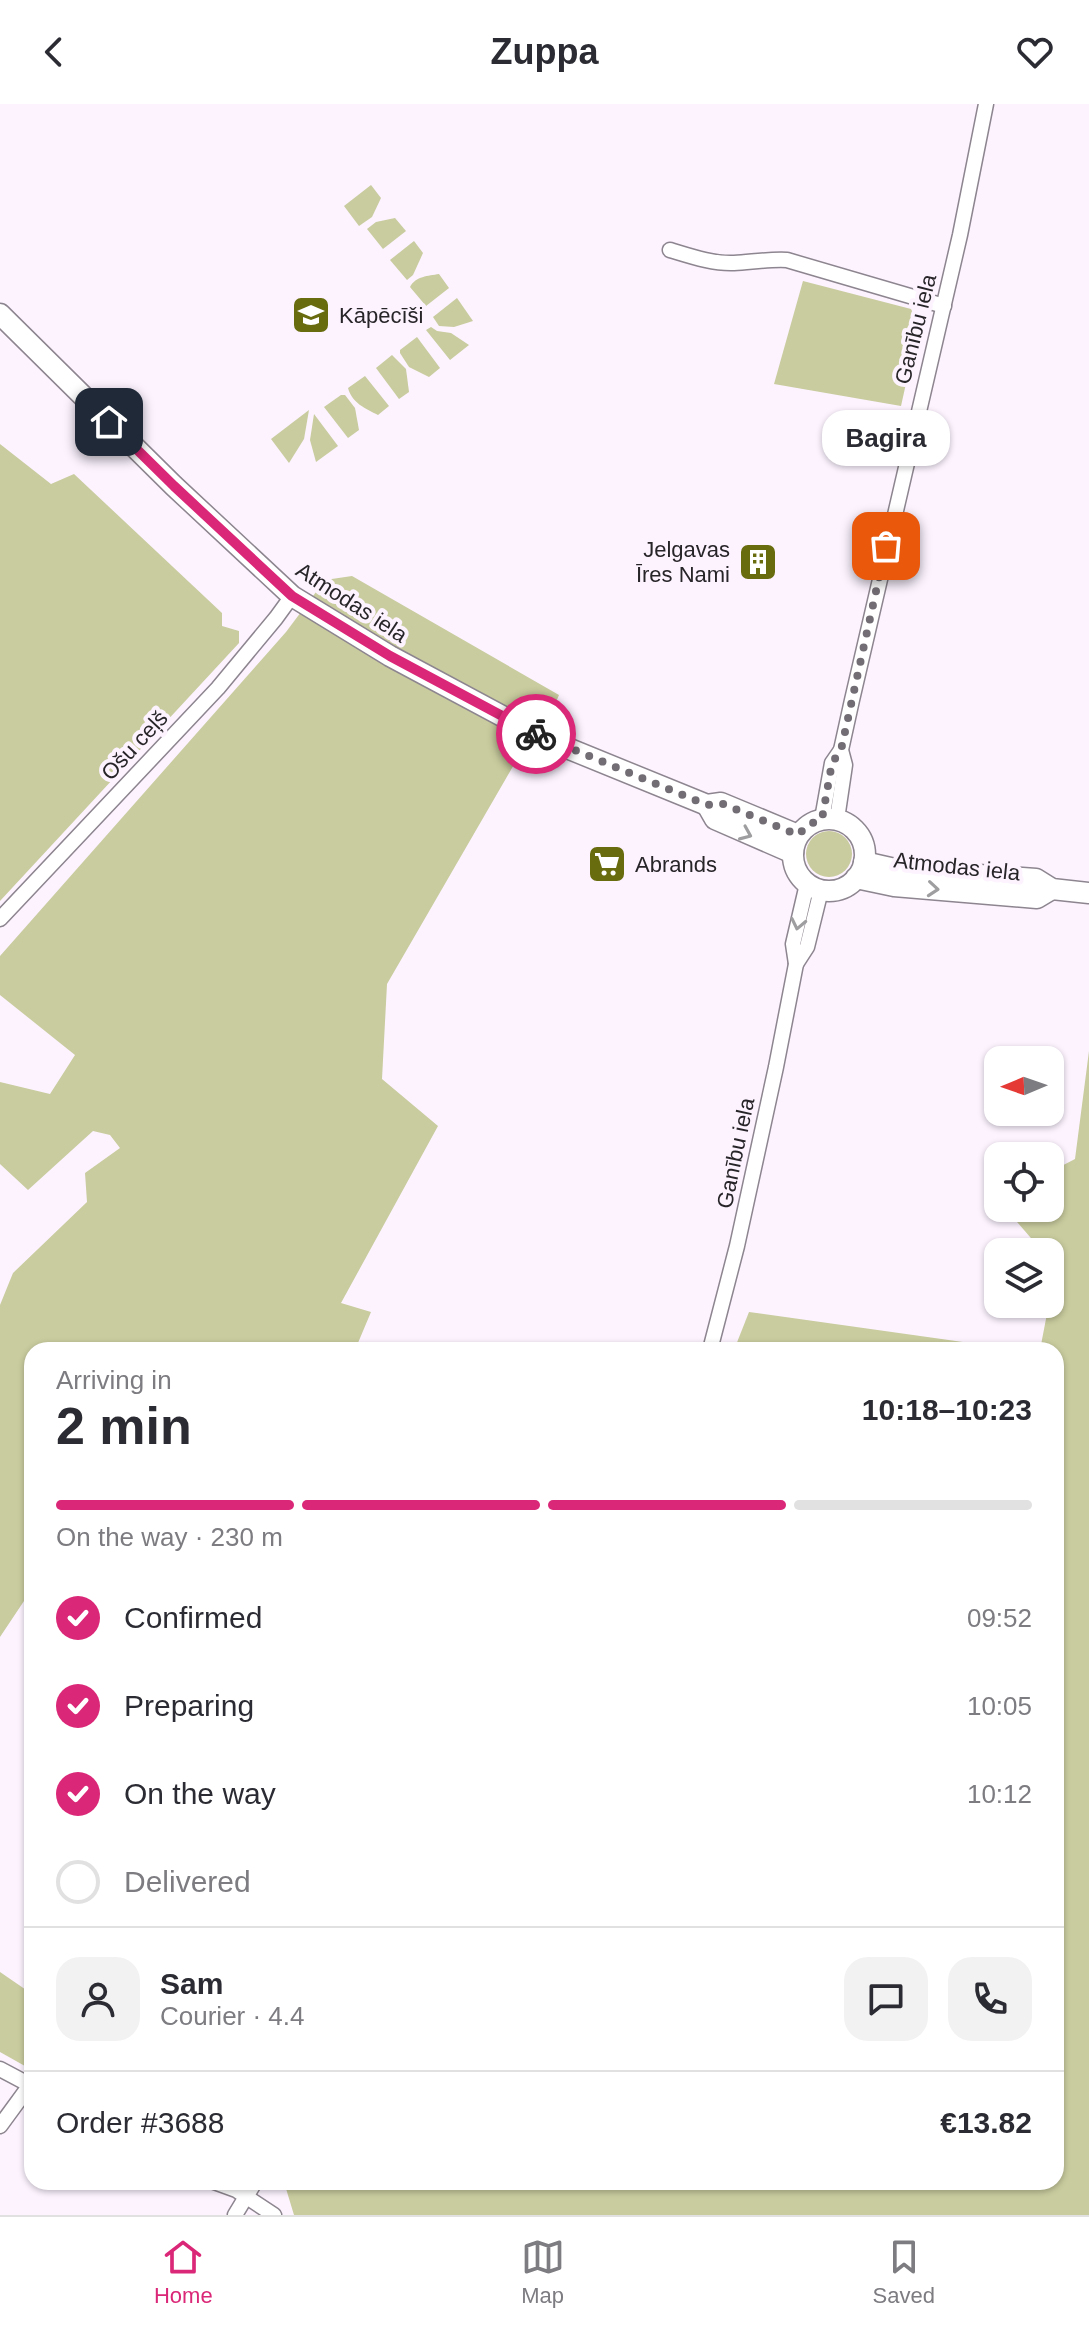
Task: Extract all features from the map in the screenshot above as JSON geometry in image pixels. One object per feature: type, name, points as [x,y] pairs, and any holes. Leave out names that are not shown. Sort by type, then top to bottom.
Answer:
[{"type":"main road","name":"Atmodas iela","points":[[0,314],[174,486],[292,596],[390,656],[545,739],[707,805],[715,819],[795,844]]},
{"type":"main road","points":[[829,819],[847,823],[862,840],[860,870],[840,889],[814,887],[796,870],[795,844],[808,825],[829,819]]},
{"type":"main road","name":"Atmodas iela","points":[[860,870],[894,886],[1037,898],[1052,889],[1089,893]]},
{"type":"street","name":"Ganību iela","points":[[829,819],[845,765],[841,750],[889,532],[944,306],[986,104]]},
{"type":"street","points":[[670,250],[731,263],[787,260],[944,306]]},
{"type":"street","name":"Ošu ceļš","points":[[0,919],[218,688],[292,596]]},
{"type":"street","name":"Ganību iela","points":[[712,1342],[737,1246],[796,964],[793,944],[814,887]]},
{"type":"street","points":[[0,2069],[24,2081]]},
{"type":"street","points":[[0,2126],[24,2094]]},
{"type":"street","points":[[236,2190],[274,2215]]},
{"type":"street","points":[[235,2215],[250,2190]]},
{"type":"green space","points":[[371,185],[381,198],[372,217],[359,226],[344,206]]},
{"type":"green space","points":[[395,218],[406,231],[383,249],[367,229],[376,222]]},
{"type":"green space","points":[[414,241],[423,253],[413,275],[407,280],[390,260]]},
{"type":"green space","points":[[439,274],[449,288],[426,306],[410,287],[419,279]]},
{"type":"green space","points":[[803,281],[911,309],[919,325],[901,406],[774,384]]},
{"type":"green space","points":[[457,298],[473,321],[454,327],[439,326],[433,317]]},
{"type":"green space","points":[[431,327],[451,333],[469,345],[450,360],[426,330]]},
{"type":"green space","points":[[417,337],[440,368],[429,377],[409,367],[400,353]]},
{"type":"green space","points":[[392,355],[406,369],[409,392],[399,399],[376,368]]},
{"type":"green space","points":[[365,376],[389,406],[378,415],[356,402],[348,388]]},
{"type":"green space","points":[[345,395],[355,408],[359,430],[348,438],[324,407]]},
{"type":"green space","points":[[309,410],[304,439],[289,463],[271,439]]},
{"type":"green space","points":[[314,414],[338,446],[316,462],[310,440]]},
{"type":"green space","points":[[0,444],[51,484],[74,474],[222,613],[222,626],[239,631],[239,643],[0,901]]},
{"type":"green space","points":[[352,576],[559,695],[553,709],[512,768],[387,984],[382,1079],[438,1126],[341,1303],[371,1312],[358,1342],[24,1342],[24,1601],[0,1637],[0,1305],[13,1273],[87,1202],[85,1173],[120,1148],[110,1135],[93,1131],[28,1190],[0,1164],[0,1082],[50,1094],[75,1055],[0,995],[0,956],[286,632],[325,580]]},
{"type":"green space","points":[[829,831],[845,838],[852,854],[845,870],[829,877],[813,870],[806,854],[813,838]]},
{"type":"green space","points":[[1089,1051],[1089,2215],[294,2215],[286,2190],[1064,2190],[1064,1342],[1042,1342],[1046,1318],[1064,1318],[1064,1238],[1031,1238],[1017,1222],[1064,1222],[1064,1165],[1075,1159]]},
{"type":"green space","points":[[749,1312],[963,1342],[737,1342]]},
{"type":"green space","points":[[0,1972],[24,1988],[24,2066],[0,2052]]},
{"type":"way so far","points":[[536,734],[707,805],[721,803],[798,835],[808,825],[822,819],[832,763],[841,750],[886,546]]},
{"type":"place","name":"Kāpēcīši","points":[[311,315]]},
{"type":"place","name":"Bagira","points":[[886,546]]},
{"type":"place","name":"Jelgavas Īres Nami","points":[[758,562]]},
{"type":"place","name":"Abrands","points":[[607,864]]},
{"type":"route","points":[[109,422],[292,596],[390,656],[536,734]]}]
